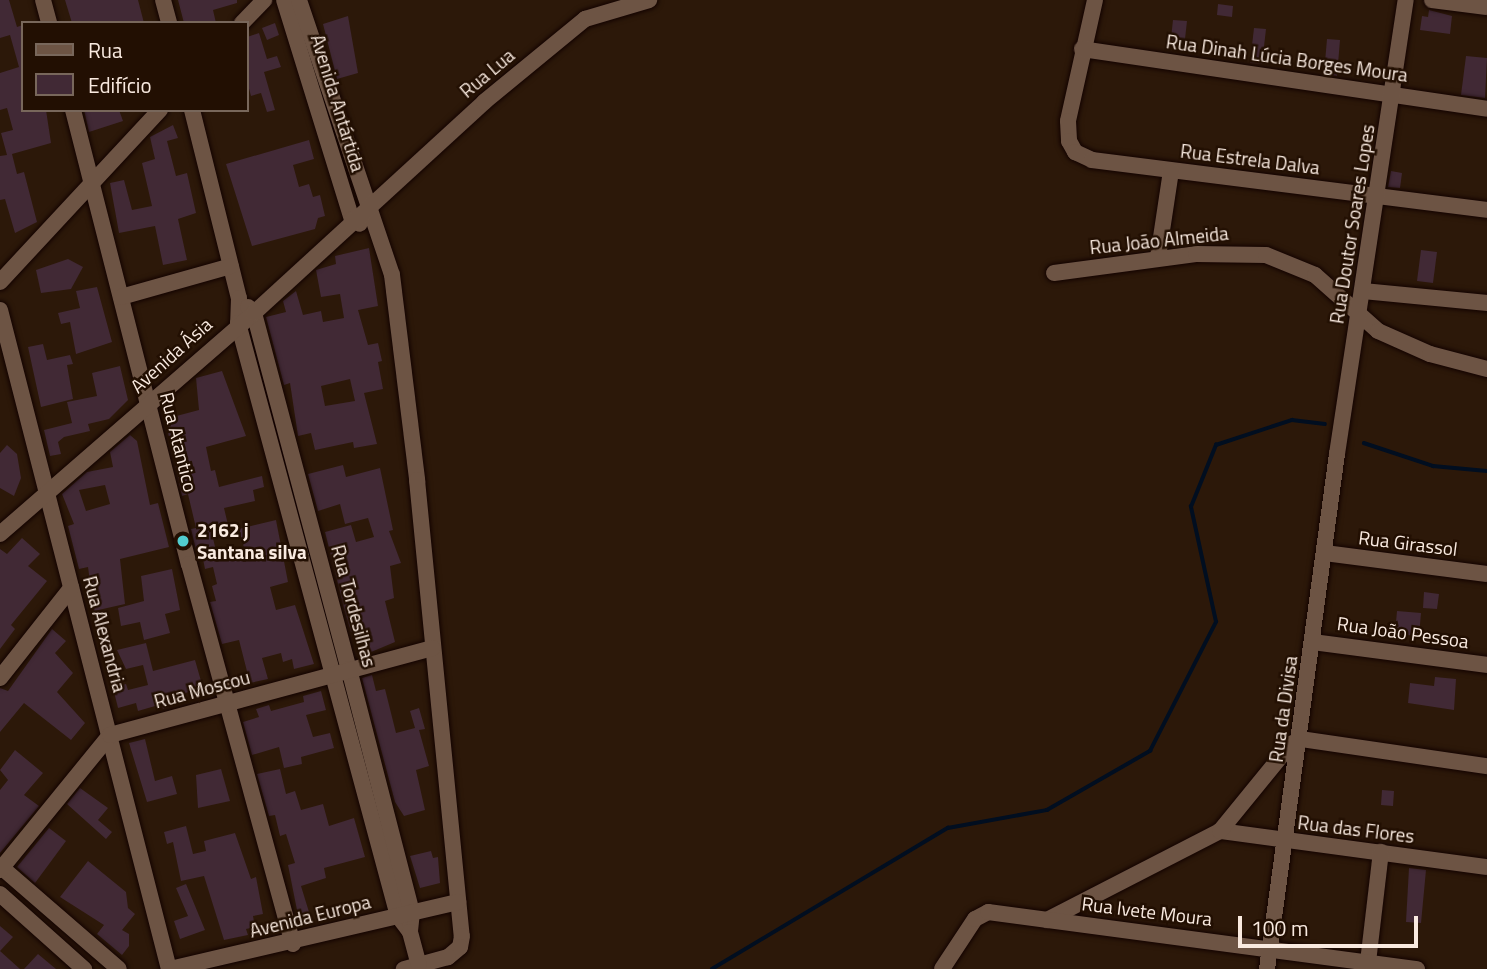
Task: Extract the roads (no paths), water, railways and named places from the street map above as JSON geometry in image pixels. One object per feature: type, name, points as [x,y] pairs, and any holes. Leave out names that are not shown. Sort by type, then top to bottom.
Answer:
[{"type":"street","points":[[43,0],[48,21]]},
{"type":"street","points":[[163,0],[168,21]]},
{"type":"street","points":[[244,21],[264,0]]},
{"type":"street","name":"Avenida Antártida","points":[[284,0],[352,219]]},
{"type":"street","name":"Avenida Antártida","points":[[299,0],[396,290],[458,902],[460,947],[448,957],[412,967]]},
{"type":"street","name":"Rua Lua","points":[[369,206],[484,102],[585,19],[649,0]]},
{"type":"street","points":[[1082,49],[1095,0]]},
{"type":"street","name":"Rua Doutor Soares Lopes","points":[[1337,454],[1394,95],[1406,0]]},
{"type":"street","points":[[1433,0],[1487,7]]},
{"type":"street","name":"Rua Dinah Lúcia Borges Moura","points":[[1082,49],[1487,109]]},
{"type":"street","name":"Rua Estrela Dalva","points":[[1082,49],[1067,132],[1075,152],[1092,160],[1487,211]]},
{"type":"street","name":"Rua Atantico","points":[[74,112],[226,704],[293,944]]},
{"type":"street","points":[[0,282],[94,185],[158,112]]},
{"type":"street","name":"Rua Tordesilhas","points":[[192,112],[239,298],[238,323],[332,674],[410,932],[412,967]]},
{"type":"street","points":[[1158,257],[1171,171]]},
{"type":"street","name":"Avenida Ásia","points":[[0,534],[238,323],[254,313],[369,206]]},
{"type":"street","points":[[352,219],[376,235]]},
{"type":"street","name":"Rua João Almeida","points":[[1054,273],[1158,257],[1242,253],[1279,259],[1315,275],[1345,299],[1358,317],[1430,354],[1487,369]]},
{"type":"street","points":[[121,297],[231,266]]},
{"type":"street","points":[[1363,291],[1487,303]]},
{"type":"street","points":[[239,298],[254,313]]},
{"type":"street","name":"Rua Alexandria","points":[[0,310],[170,969]]},
{"type":"street","name":"Rua Tordesilhas","points":[[254,313],[349,669],[405,914]]},
{"type":"street","name":"Rua da Divisa","points":[[1267,969],[1301,739],[1337,454]]},
{"type":"street","name":"Rua Girassol","points":[[1325,553],[1487,574]]},
{"type":"street","points":[[0,678],[71,589]]},
{"type":"street","name":"Rua João Pessoa","points":[[1313,642],[1487,665]]},
{"type":"street","name":"Rua Moscou","points":[[110,735],[432,648]]},
{"type":"street","points":[[110,735],[1,868],[119,969]]},
{"type":"street","points":[[1047,920],[1220,831],[1291,744],[1301,739],[1487,766]]},
{"type":"street","name":"Rua das Flores","points":[[1220,831],[1487,867]]},
{"type":"street","points":[[1368,962],[1381,852]]},
{"type":"street","points":[[0,894],[84,969]]},
{"type":"street","name":"Avenida Europa","points":[[170,969],[293,944],[458,902]]},
{"type":"street","name":"Rua Ivete Moura","points":[[942,969],[978,915],[988,912],[1417,969]]},
{"type":"waterway","points":[[712,969],[948,828],[1047,810],[1150,751],[1216,622],[1191,507],[1216,445],[1292,420],[1325,424]]},
{"type":"waterway","points":[[1364,443],[1433,466],[1487,471]]},
{"type":"place","name":"2162 j Santana silva","points":[[183,541]]}]
